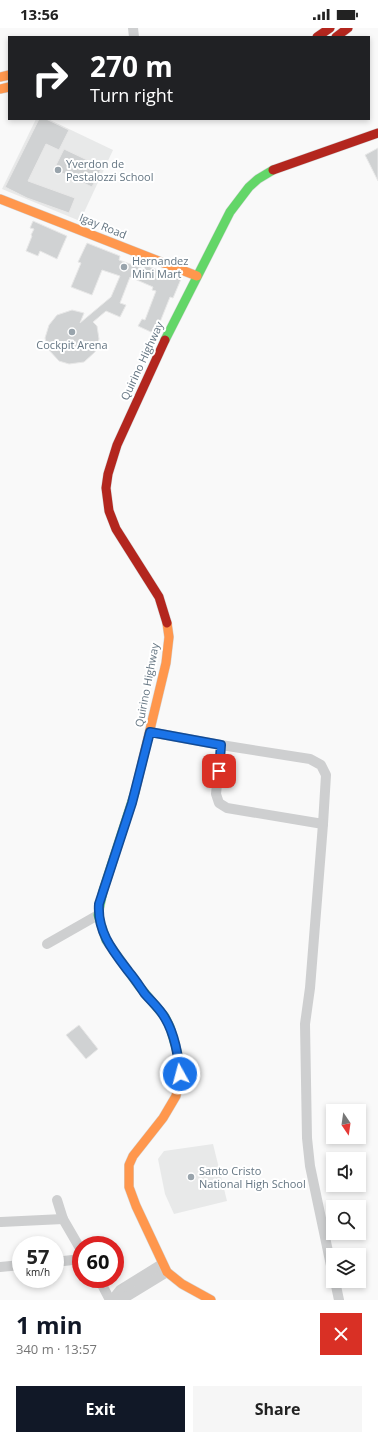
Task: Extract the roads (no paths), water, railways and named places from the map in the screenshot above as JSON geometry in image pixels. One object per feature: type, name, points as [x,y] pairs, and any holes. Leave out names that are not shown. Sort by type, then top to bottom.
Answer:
[{"type":"main road","points":[[318,36],[330,28]]},
{"type":"main road","points":[[337,36],[348,28]]},
{"type":"main road","name":"Quirino Highway","points":[[211,1300],[182,1284],[165,1268],[136,1206],[129,1187],[129,1165],[133,1156],[163,1118],[176,1096],[180,1074],[178,1056],[170,1027],[165,1017],[139,986],[106,940],[98,915],[100,899],[132,803],[150,732],[168,655],[168,624],[156,592],[137,561],[116,532],[110,517],[106,492],[108,471],[121,436],[156,359],[232,209],[245,191],[256,180],[279,168],[349,146],[378,133]]},
{"type":"main road","name":"Igay Road","points":[[0,199],[197,276]]},
{"type":"street","points":[[150,732],[310,759],[321,765],[326,775],[310,988],[305,1024],[307,1138],[310,1166],[327,1248]]},
{"type":"street","points":[[221,745],[216,794],[219,803],[227,808],[323,824]]},
{"type":"street","points":[[47,944],[98,915]]},
{"type":"street","points":[[57,1200],[63,1219],[73,1236]]},
{"type":"street","points":[[1,1222],[63,1219]]},
{"type":"street","points":[[0,1267],[12,1266]]},
{"type":"street","points":[[104,1288],[111,1300],[120,1290],[165,1268]]},
{"type":"street","points":[[116,1300],[126,1297],[165,1268]]},
{"type":"street","points":[[336,1288],[339,1300]]},
{"type":"place","name":"Yverdon de Pestalozzi School","points":[[58,170]]},
{"type":"place","name":"Hernandez Mini Mart","points":[[124,267]]},
{"type":"place","name":"Cockpit Arena","points":[[72,332]]},
{"type":"place","name":"Santo Cristo National High School","points":[[191,1177]]}]
